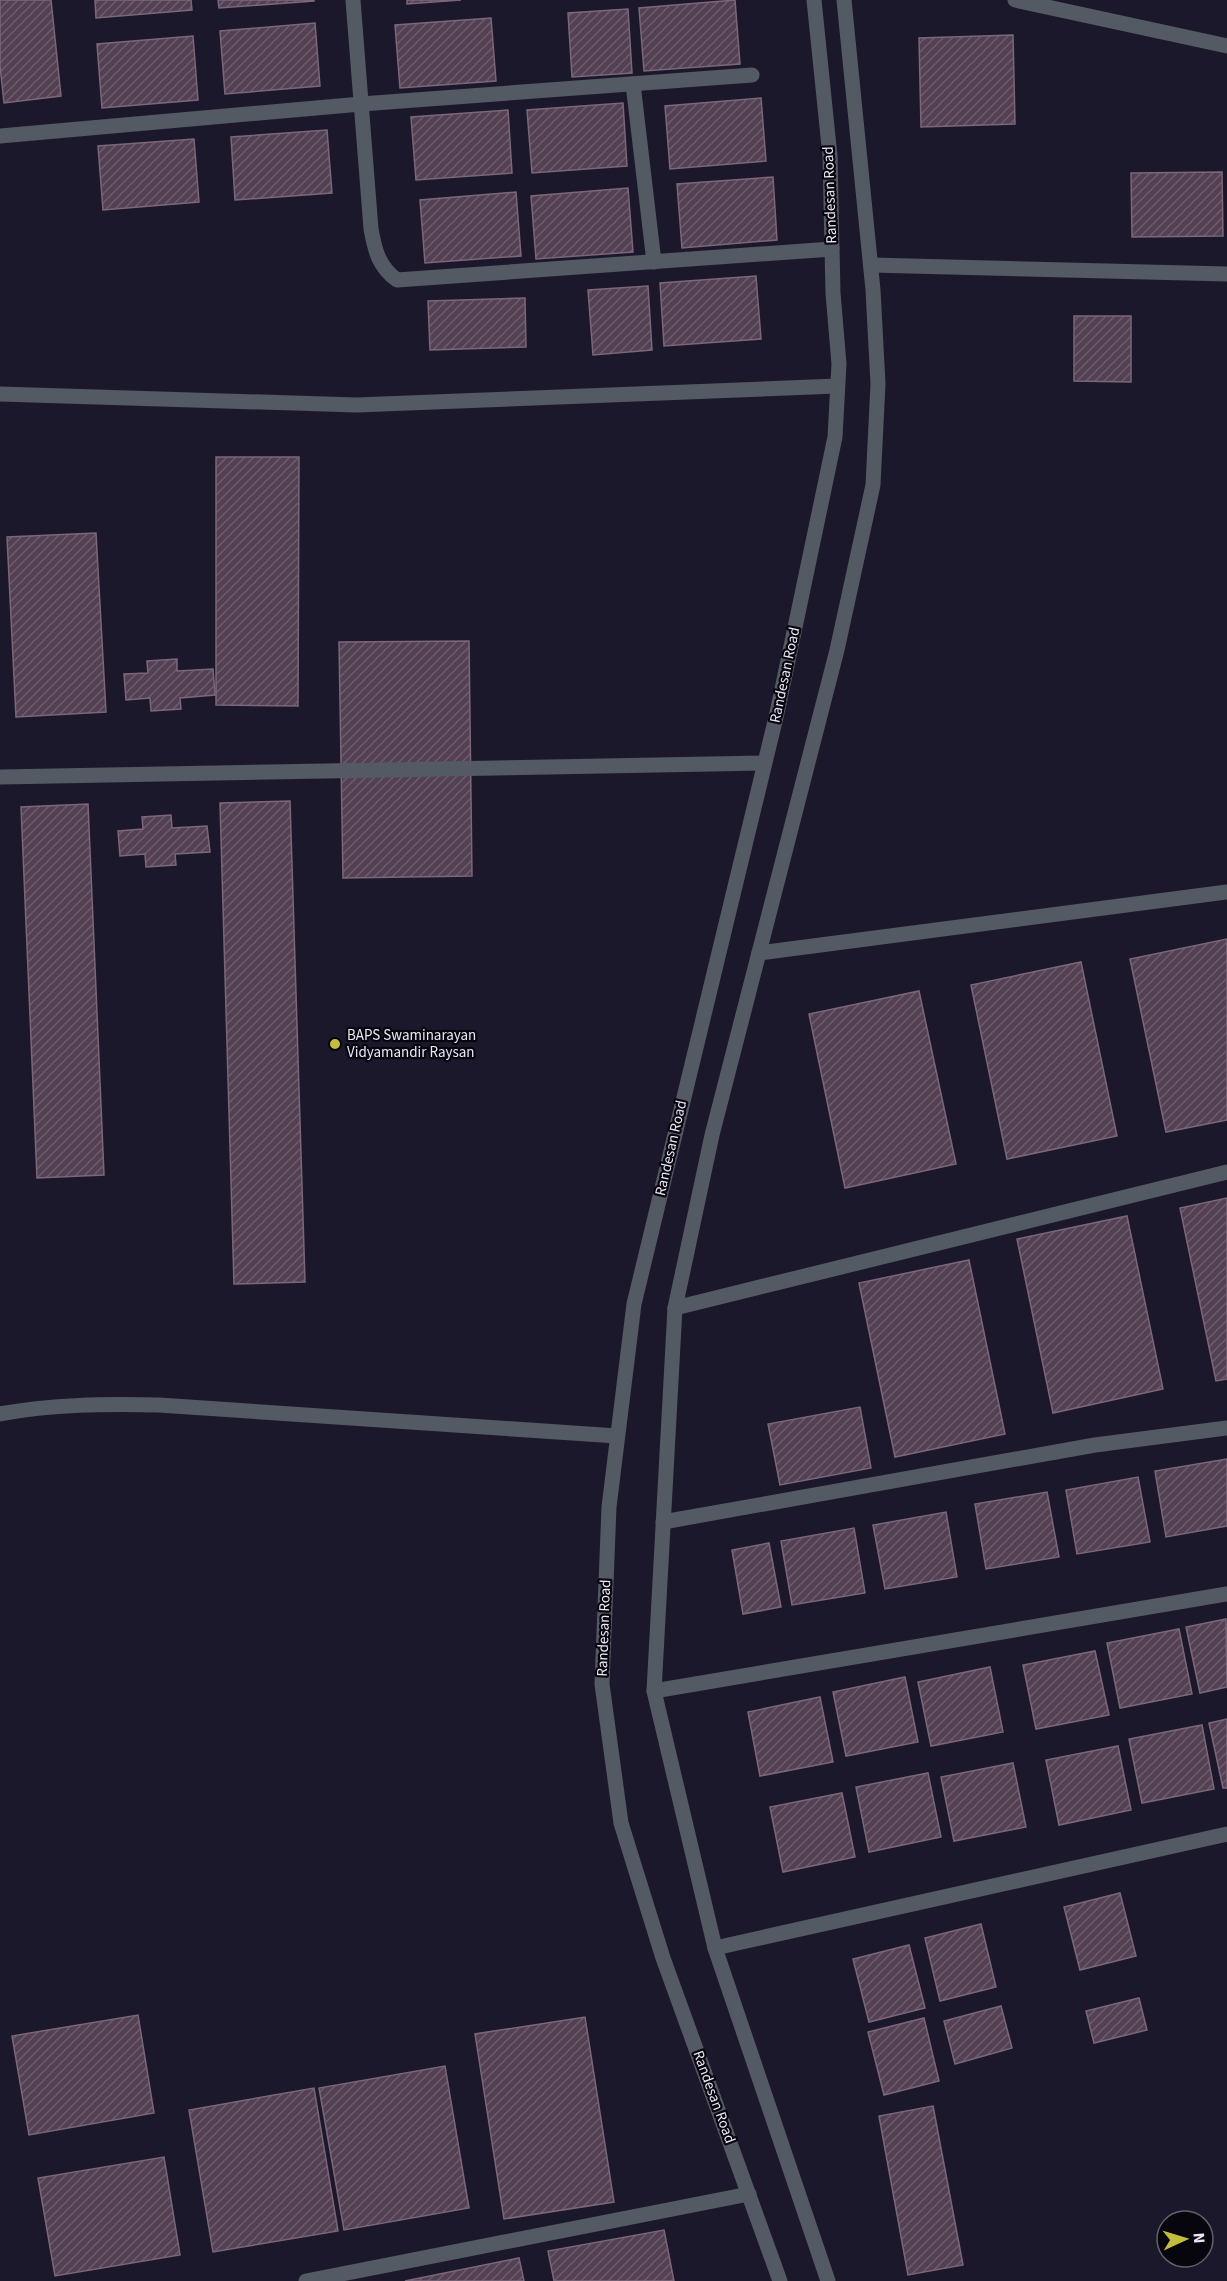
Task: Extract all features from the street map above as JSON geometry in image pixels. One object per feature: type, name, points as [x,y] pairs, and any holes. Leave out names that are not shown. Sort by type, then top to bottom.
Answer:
[{"type":"street","points":[[353,0],[371,229],[375,252],[384,270],[397,280],[832,249]]},
{"type":"street","name":"Randesan Road","points":[[780,2281],[663,1958],[621,1823],[602,1684],[609,1507],[634,1304],[777,712],[835,437],[837,386],[830,156],[814,0]]},
{"type":"street","name":"Randesan Road","points":[[828,2281],[715,1948],[654,1691],[675,1308],[712,1135],[837,651],[873,485],[878,384],[871,265],[844,0]]},
{"type":"street","points":[[1015,0],[1227,46]]},
{"type":"street","points":[[0,136],[361,104],[752,75]]},
{"type":"street","points":[[633,84],[654,262]]},
{"type":"street","points":[[871,265],[1227,274]]},
{"type":"street","points":[[0,394],[357,405],[837,386]]},
{"type":"street","points":[[0,777],[764,763]]},
{"type":"street","points":[[759,953],[1227,892]]},
{"type":"street","points":[[675,1308],[1227,1172]]},
{"type":"street","points":[[0,1414],[34,1407],[89,1404],[159,1406],[617,1436]]},
{"type":"street","points":[[663,1522],[1095,1444],[1227,1428]]},
{"type":"street","points":[[654,1691],[1227,1594]]},
{"type":"street","points":[[715,1948],[1227,1834]]},
{"type":"street","points":[[306,2281],[749,2194]]},
{"type":"building","points":[[0,0],[51,0],[61,96],[4,103],[0,66]]},
{"type":"building","points":[[95,0],[191,0],[192,10],[96,18]]},
{"type":"building","points":[[218,0],[314,0],[314,1],[219,8]]},
{"type":"building","points":[[407,0],[461,0],[407,4]]},
{"type":"building","points":[[735,0],[740,64],[644,71],[639,8]]},
{"type":"building","points":[[628,9],[632,73],[572,77],[568,13]]},
{"type":"building","points":[[491,18],[496,81],[400,88],[395,25]]},
{"type":"building","points":[[315,23],[320,86],[225,94],[220,31]]},
{"type":"building","points":[[1013,35],[1015,124],[921,127],[919,38]]},
{"type":"building","points":[[193,36],[198,100],[102,108],[97,44]]},
{"type":"building","points":[[761,98],[766,161],[670,169],[665,106]]},
{"type":"building","points":[[623,103],[627,166],[532,173],[527,110]]},
{"type":"building","points":[[508,110],[512,173],[416,180],[411,117]]},
{"type":"building","points":[[327,130],[332,193],[235,200],[231,137]]},
{"type":"building","points":[[194,139],[199,202],[103,210],[98,146]]},
{"type":"building","points":[[1222,172],[1223,236],[1132,237],[1131,173]]},
{"type":"building","points":[[773,177],[777,240],[682,248],[677,184]]},
{"type":"building","points":[[628,188],[633,252],[536,259],[531,196]]},
{"type":"building","points":[[516,192],[521,256],[425,263],[420,200]]},
{"type":"building","points":[[756,276],[761,339],[664,346],[660,283]]},
{"type":"building","points":[[648,286],[652,350],[593,355],[588,290]]},
{"type":"building","points":[[525,298],[526,347],[430,350],[428,301]]},
{"type":"building","points":[[1074,316],[1131,316],[1131,382],[1074,381]]},
{"type":"building","points":[[216,457],[299,457],[298,706],[216,705]]},
{"type":"building","points":[[96,533],[106,712],[16,717],[7,537]]},
{"type":"building","points":[[469,641],[472,876],[343,878],[339,642]]},
{"type":"building","points":[[177,659],[177,671],[213,669],[215,695],[180,698],[181,709],[151,711],[150,698],[126,700],[124,674],[148,673],[147,661]]},
{"type":"building","points":[[290,801],[305,1282],[234,1284],[220,803]]},
{"type":"building","points":[[88,804],[104,1175],[37,1178],[21,807]]},
{"type":"building","points":[[171,815],[172,828],[207,826],[210,852],[175,854],[176,865],[146,867],[145,854],[120,856],[118,831],[143,829],[142,817]]},
{"type":"building","points":[[1227,939],[1227,1120],[1166,1132],[1130,959]]},
{"type":"building","points":[[1081,962],[1117,1136],[1007,1159],[971,985]]},
{"type":"building","points":[[919,991],[956,1164],[845,1188],[809,1014]]},
{"type":"building","points":[[1227,1198],[1227,1379],[1216,1381],[1180,1208]]},
{"type":"building","points":[[1127,1216],[1163,1389],[1053,1413],[1017,1239]]},
{"type":"building","points":[[969,1260],[1005,1434],[895,1457],[859,1283]]},
{"type":"building","points":[[860,1407],[871,1468],[780,1485],[768,1424]]},
{"type":"building","points":[[1227,1459],[1227,1526],[1166,1537],[1155,1471]]},
{"type":"building","points":[[1138,1477],[1150,1542],[1077,1554],[1066,1490]]},
{"type":"building","points":[[1047,1492],[1059,1557],[986,1569],[975,1504]]},
{"type":"building","points":[[946,1512],[957,1577],[885,1589],[873,1525]]},
{"type":"building","points":[[854,1528],[865,1593],[792,1605],[781,1541]]},
{"type":"building","points":[[769,1543],[781,1607],[743,1614],[732,1550]]},
{"type":"building","points":[[1226,1619],[1227,1687],[1200,1693],[1186,1627]]},
{"type":"building","points":[[1179,1629],[1192,1694],[1120,1708],[1107,1643]]},
{"type":"building","points":[[1095,1651],[1109,1715],[1036,1729],[1023,1665]]},
{"type":"building","points":[[990,1667],[1003,1732],[931,1746],[918,1682]]},
{"type":"building","points":[[905,1677],[918,1742],[846,1756],[833,1692]]},
{"type":"building","points":[[820,1697],[833,1762],[760,1776],[748,1712]]},
{"type":"building","points":[[1227,1719],[1227,1788],[1223,1788],[1209,1723]]},
{"type":"building","points":[[1202,1725],[1214,1789],[1142,1803],[1129,1739]]},
{"type":"building","points":[[1118,1746],[1131,1810],[1059,1825],[1046,1760]]},
{"type":"building","points":[[1013,1763],[1026,1827],[954,1841],[941,1777]]},
{"type":"building","points":[[928,1773],[941,1837],[869,1852],[856,1787]]},
{"type":"building","points":[[842,1793],[855,1857],[783,1872],[770,1807]]},
{"type":"building","points":[[1120,1893],[1136,1956],[1080,1970],[1064,1907]]},
{"type":"building","points":[[981,1924],[996,1987],[940,2001],[925,1938]]},
{"type":"building","points":[[909,1945],[925,2008],[869,2022],[853,1959]]},
{"type":"building","points":[[1139,1998],[1147,2030],[1094,2043],[1086,2011]]},
{"type":"building","points":[[1001,2006],[1012,2048],[955,2064],[944,2021]]},
{"type":"building","points":[[138,2015],[154,2113],[29,2135],[12,2036]]},
{"type":"building","points":[[585,2017],[614,2202],[504,2219],[475,2034]]},
{"type":"building","points":[[924,2018],[939,2081],[884,2095],[868,2032]]},
{"type":"building","points":[[445,2066],[469,2208],[344,2230],[319,2088]]},
{"type":"building","points":[[314,2088],[338,2231],[213,2252],[189,2110]]},
{"type":"building","points":[[933,2106],[963,2265],[908,2275],[879,2116]]},
{"type":"building","points":[[164,2157],[180,2255],[55,2276],[38,2178]]},
{"type":"building","points":[[664,2230],[674,2281],[554,2281],[548,2251]]},
{"type":"building","points":[[519,2258],[524,2281],[405,2281]]},
{"type":"place","name":"BAPS Swaminarayan Vidyamandir Raysan","points":[[335,1044]]}]
